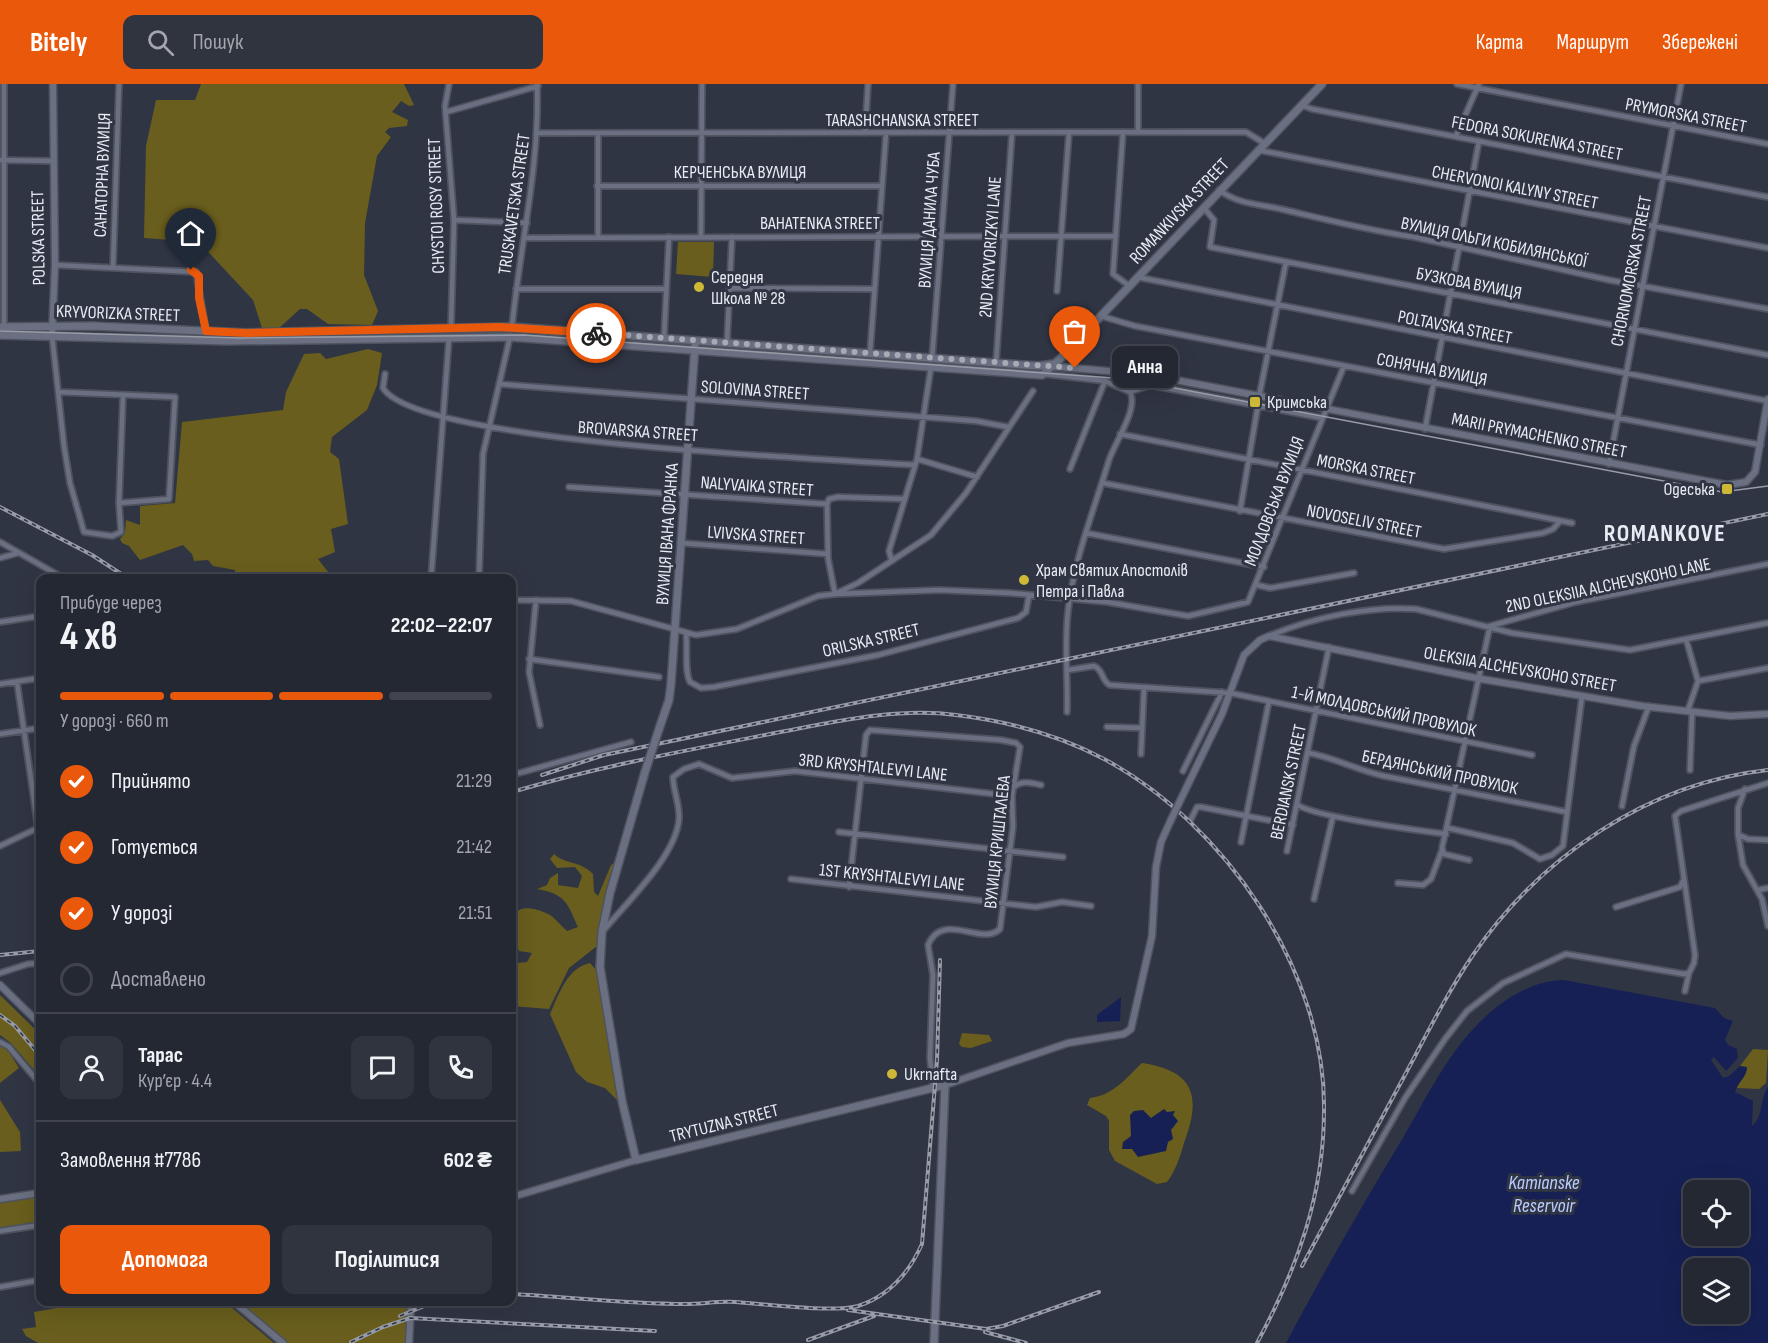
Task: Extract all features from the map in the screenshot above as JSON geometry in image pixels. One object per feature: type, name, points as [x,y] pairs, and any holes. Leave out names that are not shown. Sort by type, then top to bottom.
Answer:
[{"type":"main road","name":"ROMANKIVSKA STREET","points":[[1060,359],[1202,207],[1322,84]]},
{"type":"main road","name":"KRYVORIZKA STREET","points":[[2,327],[52,326],[246,333],[512,327],[870,353],[1048,369]]},
{"type":"main road","name":"KRYVORIZKA STREET","points":[[0,335],[228,341],[510,337],[930,367],[1048,369],[1060,359]]},
{"type":"main road","name":"ВУЛИЦЯ ІВАНА ФРАНКА","points":[[636,1160],[622,1101],[600,967],[602,932],[621,851],[669,700],[695,340]]},
{"type":"main road","name":"TRYTUZNA STREET","points":[[636,1160],[945,1085]]},
{"type":"main road","points":[[934,1343],[945,1085]]},
{"type":"main road","points":[[929,1343],[934,1331]]},
{"type":"street","points":[[2,327],[4,84]]},
{"type":"street","name":"POLSKA STREET","points":[[52,84],[51,161],[55,265],[52,335],[70,483],[84,531],[118,535],[122,521],[118,502]]},
{"type":"street","name":"САНАТОРНА ВУЛИЦЯ","points":[[113,267],[119,84]]},
{"type":"street","name":"CHYSTOI ROSY STREET","points":[[449,84],[446,112],[453,220],[451,328]]},
{"type":"street","points":[[701,237],[702,84]]},
{"type":"street","points":[[865,133],[868,84]]},
{"type":"street","name":"ВУЛИЦЯ ДАНИЛА ЧУБА","points":[[932,358],[953,84]]},
{"type":"street","points":[[1138,84],[1138,132]]},
{"type":"street","name":"PRYMORSKA STREET","points":[[1457,84],[1478,86],[1768,144]]},
{"type":"street","name":"CHORNOMORSKA STREET","points":[[1609,464],[1681,84]]},
{"type":"street","points":[[446,112],[538,85]]},
{"type":"street","name":"TRUSKAVETSKA STREET","points":[[512,327],[538,133],[538,85]]},
{"type":"street","points":[[1456,136],[1478,86]]},
{"type":"street","name":"FEDORA SOKURENKA STREET","points":[[1301,105],[1768,197]]},
{"type":"street","points":[[1123,132],[1113,274],[1128,285]]},
{"type":"street","name":"TARASHCHANSKA STREET","points":[[538,133],[1246,132],[1264,143]]},
{"type":"street","points":[[870,353],[886,133]]},
{"type":"street","name":"2ND KRYVORIZKYI LANE","points":[[996,363],[1012,133]]},
{"type":"street","points":[[1057,291],[1069,133]]},
{"type":"street","points":[[597,238],[598,134]]},
{"type":"street","points":[[1425,429],[1479,141]]},
{"type":"street","name":"CHERVONOI KALYNY STREET","points":[[1257,150],[1768,248]]},
{"type":"street","points":[[2,160],[51,161]]},
{"type":"street","name":"КЕРЧЕНСЬКА ВУЛИЦЯ","points":[[597,186],[882,186]]},
{"type":"street","name":"ВУЛИЦЯ ОЛЬГИ КОБИЛЯНСЬКОЇ","points":[[1219,190],[1246,203],[1642,286],[1768,309]]},
{"type":"street","name":"БУЗКОВА ВУЛИЦЯ","points":[[1202,207],[1214,220],[1210,247],[1768,355]]},
{"type":"street","points":[[453,220],[527,223]]},
{"type":"street","name":"BAHATENKA STREET","points":[[524,238],[1116,236]]},
{"type":"street","points":[[664,338],[669,237]]},
{"type":"street","points":[[727,343],[732,237]]},
{"type":"street","points":[[1259,397],[1286,262]]},
{"type":"street","points":[[55,265],[196,272],[206,331]]},
{"type":"street","name":"POLTAVSKA STREET","points":[[1137,278],[1277,307],[1768,400]]},
{"type":"street","points":[[729,288],[874,289]]},
{"type":"street","points":[[516,289],[666,289]]},
{"type":"street","name":"СОНЯЧНА ВУЛИЦЯ","points":[[1100,315],[1135,326],[1761,445]]},
{"type":"street","points":[[479,574],[481,487],[488,427],[510,337]]},
{"type":"street","points":[[431,574],[449,338]]},
{"type":"street","name":"МОЛДОВСЬКА ВУЛИЦЯ","points":[[1070,599],[1107,602],[1188,616],[1248,602],[1257,585],[1344,366]]},
{"type":"street","points":[[892,561],[889,551],[916,462],[930,367]]},
{"type":"street","points":[[1048,369],[1105,381],[1130,392],[1150,385],[1322,418]]},
{"type":"street","name":"MARII PRYMACHENKO STREET","points":[[1048,369],[1144,374],[1712,484],[1746,482],[1755,472],[1761,445]]},
{"type":"street","name":"BROVARSKA STREET","points":[[385,374],[383,388],[387,395],[396,401],[443,419],[488,427],[573,440],[916,462],[977,477]]},
{"type":"street","points":[[1070,469],[1105,381]]},
{"type":"street","name":"SOLOVINA STREET","points":[[499,384],[996,423],[1008,427]]},
{"type":"street","points":[[835,594],[858,583],[931,535],[947,518],[977,477],[1033,391]]},
{"type":"street","points":[[60,392],[176,397],[170,499],[118,502],[123,396]]},
{"type":"street","points":[[1067,712],[1068,670],[1064,653],[1070,599],[1086,533],[1133,401],[1130,392]]},
{"type":"street","points":[[1761,445],[1768,400]]},
{"type":"street","points":[[1240,511],[1247,459],[1258,405]]},
{"type":"street","name":"MORSKA STREET","points":[[1120,434],[1572,523]]},
{"type":"street","name":"NOVOSELIV STREET","points":[[1102,483],[1444,549],[1543,533],[1553,530],[1560,520]]},
{"type":"street","name":"NALYVAIKA STREET","points":[[569,487],[827,504],[829,499],[838,497],[904,499]]},
{"type":"street","points":[[827,504],[828,554],[835,594]]},
{"type":"street","points":[[1086,533],[1264,567]]},
{"type":"street","points":[[0,542],[55,574]]},
{"type":"street","name":"LVIVSKA STREET","points":[[681,543],[828,554]]},
{"type":"street","points":[[0,558],[18,553]]},
{"type":"street","name":"2ND OLEKSIIA ALCHEVSKOHO LANE","points":[[1490,626],[1576,602],[1768,564]]},
{"type":"street","points":[[1257,585],[1270,588],[1354,573]]},
{"type":"street","points":[[516,600],[571,602],[686,634],[719,634],[818,596],[835,594],[939,590],[1070,599]]},
{"type":"street","name":"ORILSKA STREET","points":[[686,634],[689,654],[687,676],[690,682],[701,688],[878,655],[1018,618],[1026,612],[1029,595]]},
{"type":"street","points":[[536,600],[529,672],[540,725]]},
{"type":"street","points":[[945,1085],[1068,1044],[1124,1034],[1131,1029],[1152,936],[1156,867],[1161,842],[1230,693],[1244,655],[1260,640],[1317,620],[1401,608],[1416,609],[1512,633],[1630,650],[1768,623]]},
{"type":"street","points":[[0,622],[36,617]]},
{"type":"street","points":[[1398,883],[1423,885],[1431,879],[1447,831],[1481,679],[1490,626]]},
{"type":"street","name":"OLEKSIIA ALCHEVSKOHO STREET","points":[[1269,636],[1481,679],[1582,696],[1730,716],[1768,714]]},
{"type":"street","points":[[1686,639],[1698,681],[1688,710],[1692,716],[1690,770]]},
{"type":"street","name":"BERDIANSK STREET","points":[[1287,851],[1298,807],[1329,647]]},
{"type":"street","points":[[529,658],[659,677]]},
{"type":"street","name":"1-Й МОЛДОВСЬКИЙ ПРОВУЛОК","points":[[1068,670],[1094,666],[1100,669],[1107,684],[1230,693],[1532,755]]},
{"type":"street","points":[[1698,681],[1768,668]]},
{"type":"street","points":[[0,684],[36,679]]},
{"type":"street","points":[[17,682],[36,809]]},
{"type":"street","points":[[1141,754],[1144,688]]},
{"type":"street","points":[[1183,771],[1222,692]]},
{"type":"street","points":[[1298,807],[1333,816],[1447,831],[1508,842],[1536,858],[1547,857],[1565,843],[1582,696]]},
{"type":"street","points":[[1241,842],[1269,701]]},
{"type":"street","points":[[1622,806],[1634,746],[1649,706]]},
{"type":"street","points":[[1107,727],[1142,728]]},
{"type":"street","points":[[0,734],[36,728]]},
{"type":"street","name":"ВУЛИЦЯ КРИШТАЛЕВА","points":[[861,779],[866,735],[870,730],[927,732],[1011,742],[1020,747],[1012,796],[1014,809],[1002,924],[996,933],[946,929],[937,932],[928,945],[933,975],[930,1058],[933,1088]]},
{"type":"street","points":[[516,774],[631,742]]},
{"type":"street","name":"БЕРДЯНСЬКИЙ ПРОВУЛОК","points":[[1309,753],[1344,762],[1357,770],[1567,812]]},
{"type":"street","name":"3RD KRYSHTALEVYI LANE","points":[[602,932],[658,865],[674,838],[680,815],[672,780],[675,774],[699,764],[732,778],[795,771],[1012,796]]},
{"type":"street","points":[[849,887],[861,779]]},
{"type":"street","points":[[1015,786],[1020,783],[1041,784]]},
{"type":"street","points":[[1685,991],[1689,973],[1695,963],[1695,955],[1675,816],[1681,811],[1768,783]]},
{"type":"street","points":[[1745,789],[1738,808],[1738,834],[1743,865],[1758,890],[1768,926]]},
{"type":"street","points":[[1191,819],[1197,807],[1293,825]]},
{"type":"street","points":[[1314,898],[1333,816]]},
{"type":"street","points":[[0,846],[36,830]]},
{"type":"street","points":[[839,832],[1063,857]]},
{"type":"street","points":[[1738,834],[1748,839],[1768,840]]},
{"type":"street","points":[[1442,848],[1444,854],[1469,860]]},
{"type":"street","name":"1ST KRYSHTALEVYI LANE","points":[[791,879],[1036,907],[1062,902],[1090,906]]},
{"type":"street","points":[[1616,907],[1680,887],[1683,881]]},
{"type":"street","points":[[1758,890],[1768,888]]},
{"type":"street","points":[[1352,1191],[1400,1106],[1445,1039],[1467,1011],[1503,983],[1566,954],[1689,973]]},
{"type":"street","points":[[0,973],[36,963]]},
{"type":"street","points":[[0,985],[36,1020]]},
{"type":"street","points":[[0,1042],[9,1047],[36,1079]]},
{"type":"street","name":"TRYTUZNA STREET","points":[[516,1196],[636,1160]]},
{"type":"street","points":[[0,1199],[36,1193]]},
{"type":"street","points":[[0,1232],[36,1226]]},
{"type":"street","points":[[0,1287],[36,1281]]},
{"type":"street","points":[[239,1306],[283,1343]]},
{"type":"street","points":[[409,1343],[411,1306]]},
{"type":"shaded area","points":[[201,84],[404,84],[414,105],[409,106],[401,101],[392,112],[408,120],[407,126],[389,128],[385,132],[391,137],[377,156],[365,223],[364,275],[378,311],[372,325],[328,324],[307,309],[300,309],[278,329],[262,328],[253,300],[199,242],[144,238],[146,146],[156,100],[195,100]]},
{"type":"shaded area","points":[[678,242],[714,242],[713,277],[676,274]]},
{"type":"shaded area","points":[[368,349],[382,353],[377,385],[367,410],[332,437],[330,452],[339,459],[348,524],[331,529],[335,552],[318,559],[330,574],[235,574],[235,570],[213,566],[208,560],[194,561],[192,554],[183,545],[140,560],[129,546],[122,543],[120,539],[125,533],[126,520],[140,525],[140,506],[175,503],[182,422],[283,410],[286,392],[304,354],[320,353],[326,359]]},
{"type":"shaded area","points":[[554,854],[588,870],[593,874],[594,892],[598,896],[611,865],[616,862],[597,946],[569,968],[549,1009],[516,1006],[516,962],[527,962],[532,953],[519,951],[516,940],[516,914],[524,909],[533,909],[549,914],[567,931],[578,927],[564,900],[537,889],[547,885],[550,878],[558,873],[558,885],[578,888],[582,876],[575,867],[557,868],[550,859]]},
{"type":"shaded area","points":[[590,963],[597,971],[620,1103],[605,1088],[587,1082],[576,1072],[550,1014],[570,976],[575,970]]},
{"type":"shaded area","points":[[0,995],[36,1030],[36,1072],[11,1043],[0,1035]]},
{"type":"shaded area","points":[[962,1033],[989,1035],[992,1041],[971,1048],[962,1047],[959,1044]]},
{"type":"shaded area","points":[[0,1045],[7,1049],[19,1068],[0,1083]]},
{"type":"shaded area","points":[[1753,1049],[1768,1050],[1766,1083],[1759,1089],[1736,1088],[1747,1069],[1740,1066]]},
{"type":"shaded area","points":[[1142,1063],[1160,1067],[1184,1080],[1190,1089],[1192,1100],[1189,1127],[1173,1173],[1167,1182],[1157,1184],[1115,1161],[1109,1150],[1109,1121],[1106,1116],[1087,1105],[1090,1098],[1113,1090]]},
{"type":"shaded area","points":[[0,1100],[20,1132],[21,1151],[0,1152]]},
{"type":"shaded area","points":[[36,1197],[36,1222],[0,1228],[0,1203]]},
{"type":"shaded area","points":[[57,1306],[230,1306],[274,1343],[38,1343],[26,1336],[22,1329],[36,1327],[34,1312],[57,1308]]},
{"type":"shaded area","points":[[243,1306],[407,1306],[405,1343],[286,1343]]},
{"type":"water","name":"Kamianske Reservoir","points":[[1564,980],[1715,1008],[1724,1018],[1733,1021],[1725,1040],[1728,1045],[1737,1049],[1738,1058],[1726,1071],[1714,1057],[1711,1060],[1723,1078],[1729,1076],[1740,1066],[1747,1067],[1746,1074],[1735,1092],[1753,1101],[1752,1126],[1758,1118],[1768,1087],[1768,1343],[1286,1343],[1358,1213],[1437,1078],[1456,1050],[1485,1016],[1495,1008],[1516,994],[1540,984]]},
{"type":"water","points":[[1121,997],[1120,1021],[1097,1022],[1097,1015]]},
{"type":"water","points":[[1164,1109],[1167,1112],[1175,1111],[1173,1115],[1178,1121],[1171,1130],[1173,1139],[1168,1142],[1166,1151],[1138,1157],[1132,1149],[1122,1149],[1123,1142],[1131,1136],[1130,1115],[1134,1111],[1143,1110],[1151,1118]]},
{"type":"tram line","points":[[0,331],[240,338],[524,335],[1127,379],[1722,492],[1768,486]]},
{"type":"railway","points":[[0,507],[92,555],[121,574]]},
{"type":"railway","points":[[542,775],[604,755],[1768,514]]},
{"type":"railway","points":[[516,791],[608,767],[705,747],[839,721],[909,713],[956,715],[1032,730],[1087,750],[1148,787],[1189,821],[1227,862],[1260,906],[1287,955],[1307,1006],[1320,1058],[1324,1110],[1323,1141],[1313,1202],[1296,1259],[1257,1343]]},
{"type":"railway","points":[[1302,1266],[1453,987],[1500,919],[1530,887],[1564,857],[1601,831],[1640,808],[1681,791],[1724,778],[1768,770]]},
{"type":"railway","points":[[0,955],[36,951]]},
{"type":"railway","points":[[516,1294],[642,1303],[729,1302],[833,1309],[858,1306],[888,1290],[911,1265],[922,1244],[937,1060],[940,960]]},
{"type":"railway","points":[[0,1015],[15,1026],[36,1051]]},
{"type":"railway","points":[[848,1310],[986,1329],[1003,1326],[1099,1292]]},
{"type":"railway","points":[[400,1316],[424,1306]]},
{"type":"railway","points":[[808,1340],[874,1316]]},
{"type":"railway","points":[[351,1342],[383,1327],[410,1318],[655,1331]]},
{"type":"railway","points":[[985,1332],[1026,1343]]},
{"type":"way so far","points":[[596,333],[1075,368]]},
{"type":"place","name":"Середня Школа № 28","points":[[699,287]]},
{"type":"place","name":"Анна","points":[[1075,368]]},
{"type":"place","name":"Кримська","points":[[1255,402]]},
{"type":"place","name":"Одеська","points":[[1727,489]]},
{"type":"place","name":"Храм Святих Апостолів Петра і Павла","points":[[1024,580]]},
{"type":"place","name":"Ukrnafta","points":[[892,1074]]},
{"type":"district","name":"ROMANKOVE","points":[[1665,533]]},
{"type":"route","points":[[191,270],[199,276],[198,293],[206,331],[246,333],[512,327],[596,333]]}]
